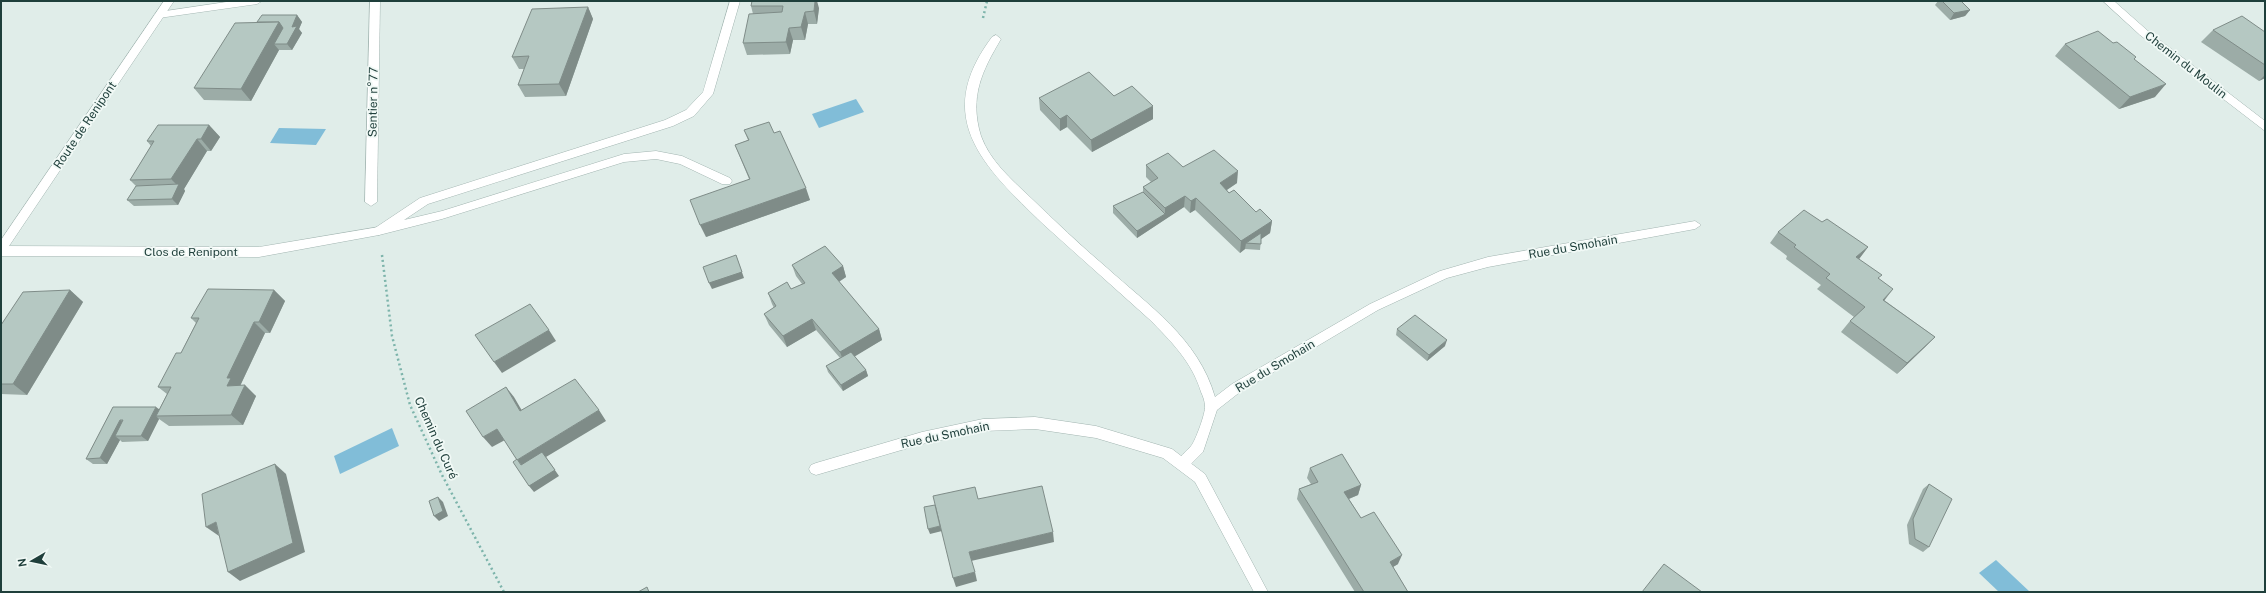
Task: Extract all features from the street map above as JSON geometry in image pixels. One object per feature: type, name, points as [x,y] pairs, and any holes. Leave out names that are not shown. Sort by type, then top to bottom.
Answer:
[{"type":"street","name":"Route de Renipont","points":[[1,250],[169,1]]},
{"type":"street","points":[[159,15],[257,1]]},
{"type":"street","name":"Sentier n°77","points":[[371,202],[375,1]]},
{"type":"street","points":[[380,231],[424,201],[669,123],[690,113],[708,94],[735,1]]},
{"type":"street","name":"Chemin du Moulin","points":[[2108,1],[2144,33],[2265,127]]},
{"type":"street","points":[[996,39],[987,49],[972,90],[971,111],[976,136],[983,149],[1014,188],[1102,271],[1145,307],[1192,356],[1201,373],[1212,407],[1198,448],[1182,464]]},
{"type":"street","name":"Clos de Renipont","points":[[1,250],[258,252],[380,231],[442,215],[624,158],[656,155],[682,160],[726,181]]},
{"type":"street","name":"Rue du Smohain","points":[[1212,407],[1236,388],[1374,307],[1444,274],[1488,262],[1695,225]]},
{"type":"street","name":"Rue du Smohain","points":[[816,468],[922,438],[983,425],[1035,423],[1096,432],[1167,453],[1200,478],[1261,592]]},
{"type":"path","name":"Chemin du Curé","points":[[380,231],[392,336],[410,405],[442,475],[504,592]]},
{"type":"water","points":[[856,99],[864,112],[819,128],[812,114]]},
{"type":"water","points":[[279,128],[326,129],[316,145],[270,143]]},
{"type":"water","points":[[392,428],[399,446],[340,474],[334,456]]},
{"type":"water","points":[[1996,560],[2030,592],[1999,592],[1979,573]]},
{"type":"building","points":[[752,1],[815,1],[814,11],[805,12],[801,27],[789,28],[786,42],[743,43],[749,14],[782,12],[783,6],[751,6]]},
{"type":"building","points":[[1942,1],[1961,1],[1970,10],[1954,13]]},
{"type":"building","points":[[588,7],[559,84],[518,85],[529,56],[512,57],[532,9]]},
{"type":"building","points":[[262,15],[297,15],[292,27],[297,26],[287,44],[274,44],[283,28],[279,22],[257,22]]},
{"type":"building","points":[[2242,16],[2265,32],[2265,65],[2213,30]]},
{"type":"building","points":[[279,22],[241,89],[194,88],[235,23]]},
{"type":"building","points":[[2098,31],[2113,43],[2117,42],[2136,57],[2134,59],[2166,84],[2130,97],[2065,44]]},
{"type":"building","points":[[1089,72],[1114,96],[1132,86],[1153,106],[1091,140],[1067,115],[1060,119],[1039,98]]},
{"type":"building","points":[[769,122],[774,133],[780,131],[806,188],[700,225],[690,200],[750,179],[735,145],[749,140],[744,130]]},
{"type":"building","points":[[158,125],[209,125],[201,139],[197,139],[171,179],[130,180],[154,141],[147,141]]},
{"type":"building","points":[[1214,150],[1238,171],[1220,183],[1229,193],[1234,190],[1256,212],[1260,209],[1272,221],[1241,241],[1196,198],[1191,201],[1185,196],[1165,208],[1143,187],[1158,178],[1146,165],[1168,153],[1183,167]]},
{"type":"building","points":[[179,184],[172,199],[127,200],[136,186]]},
{"type":"building","points":[[1143,192],[1165,214],[1137,231],[1113,206]]},
{"type":"building","points":[[1804,210],[1822,222],[1827,219],[1868,247],[1856,257],[1882,275],[1878,278],[1893,289],[1883,300],[1935,337],[1907,363],[1850,321],[1865,307],[1826,278],[1830,274],[1794,247],[1796,245],[1778,232]]},
{"type":"building","points":[[1261,233],[1261,244],[1246,243]]},
{"type":"building","points":[[825,246],[843,266],[832,273],[879,329],[840,352],[812,319],[783,336],[764,314],[776,306],[768,293],[787,282],[791,289],[805,283],[792,265]]},
{"type":"building","points":[[736,255],[742,272],[709,283],[703,267]]},
{"type":"building","points":[[208,289],[274,290],[259,322],[254,322],[227,378],[231,378],[227,386],[245,385],[231,415],[156,416],[171,387],[158,387],[176,353],[181,353],[199,318],[191,318]]},
{"type":"building","points":[[70,290],[13,384],[1,384],[1,325],[23,292]]},
{"type":"building","points":[[530,304],[549,330],[494,362],[475,335]]},
{"type":"building","points":[[1415,315],[1447,340],[1429,355],[1397,329]]},
{"type":"building","points":[[851,352],[866,370],[841,385],[826,366]]},
{"type":"building","points":[[575,379],[599,410],[517,460],[497,429],[483,437],[466,411],[506,387],[520,411]]},
{"type":"building","points":[[113,407],[156,407],[141,436],[115,436],[123,420],[120,420],[100,458],[86,459]]},
{"type":"building","points":[[542,452],[555,470],[529,486],[513,462],[517,459],[521,465]]},
{"type":"building","points":[[1342,454],[1361,485],[1344,492],[1361,518],[1374,512],[1402,555],[1390,562],[1408,592],[1364,592],[1299,489],[1318,482],[1310,468]]},
{"type":"building","points":[[275,464],[293,543],[228,572],[216,522],[206,527],[202,494]]},
{"type":"building","points":[[1929,484],[1952,499],[1929,547],[1915,539],[1913,519]]},
{"type":"building","points":[[1042,486],[1053,532],[969,552],[975,572],[953,578],[933,496],[975,487],[978,499]]},
{"type":"building","points":[[438,497],[443,511],[434,516],[429,501]]},
{"type":"building","points":[[935,505],[940,526],[928,529],[924,507]]},
{"type":"building","points":[[1664,564],[1702,592],[1642,592]]},
{"type":"building","points":[[647,587],[649,592],[638,592]]}]
